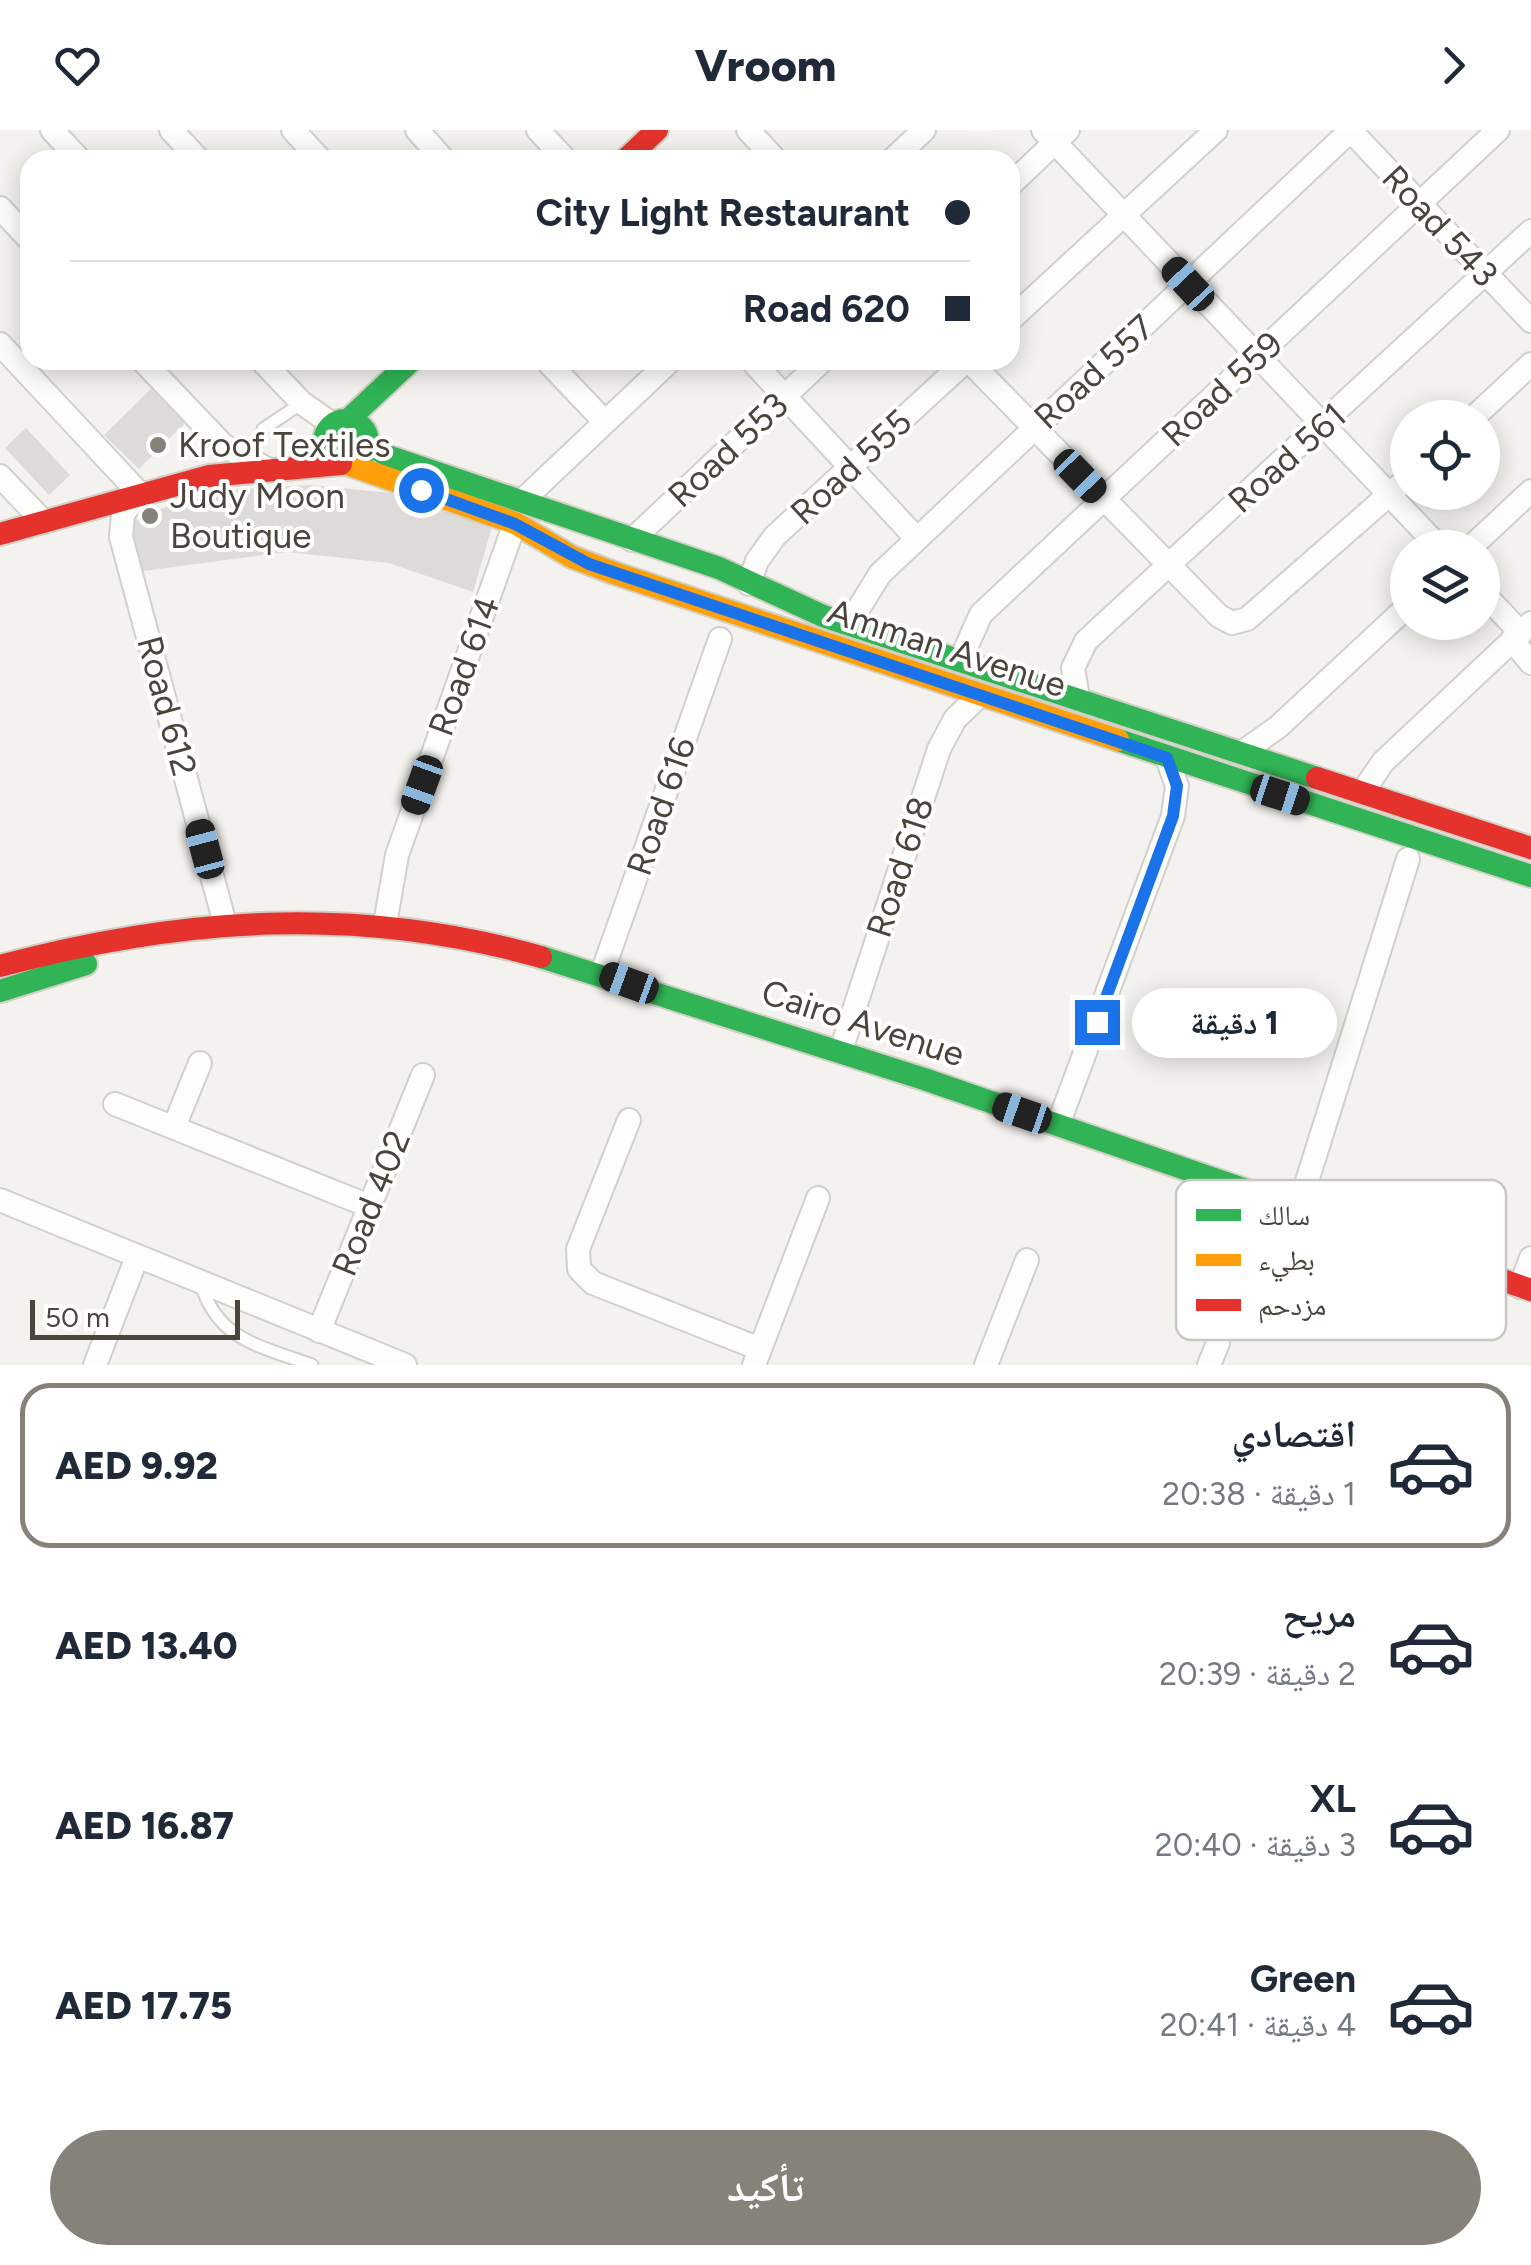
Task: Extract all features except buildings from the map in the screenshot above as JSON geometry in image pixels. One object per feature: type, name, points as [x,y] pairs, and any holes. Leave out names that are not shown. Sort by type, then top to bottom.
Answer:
[{"type":"street","points":[[52,130],[71,150]]},
{"type":"street","points":[[171,130],[190,150]]},
{"type":"street","points":[[293,130],[312,150]]},
{"type":"street","points":[[417,130],[435,150]]},
{"type":"street","points":[[538,130],[557,150]]},
{"type":"street","points":[[636,150],[657,130]]},
{"type":"street","points":[[748,130],[767,150]]},
{"type":"street","points":[[903,150],[924,130]]},
{"type":"street","points":[[1020,311],[1216,130]]},
{"type":"street","name":"Road 543","points":[[1351,130],[1531,321]]},
{"type":"street","name":"Road 557","points":[[849,624],[873,583],[917,539],[1351,130]]},
{"type":"street","name":"Road 559","points":[[961,658],[982,614],[1498,130]]},
{"type":"street","points":[[977,370],[1225,620],[1240,622],[1253,614],[1390,494],[1124,216],[1055,134],[1020,173]]},
{"type":"street","name":"Road 561","points":[[1078,698],[1072,668],[1077,654],[1168,564],[1324,425],[1531,231]]},
{"type":"street","points":[[0,344],[20,366]]},
{"type":"street","points":[[1492,400],[1531,364]]},
{"type":"street","points":[[24,370],[139,494]]},
{"type":"street","points":[[151,370],[222,445],[265,468]]},
{"type":"street","points":[[271,370],[302,403],[340,422],[361,425],[369,443],[363,457],[345,464],[324,447],[340,422],[392,370]]},
{"type":"street","points":[[556,370],[604,420]]},
{"type":"street","points":[[524,499],[660,370]]},
{"type":"street","points":[[760,370],[917,539]]},
{"type":"street","name":"Road 553","points":[[632,540],[813,370]]},
{"type":"street","name":"Road 555","points":[[749,584],[757,562],[775,536],[956,370]]},
{"type":"street","name":"Amman Avenue","points":[[369,443],[387,456],[524,499],[719,568],[849,624],[1244,750],[1531,848]]},
{"type":"street","name":"Amman Avenue","points":[[0,534],[139,494],[265,468],[345,464],[515,524],[589,564],[1531,876]]},
{"type":"street","points":[[0,476],[44,521]]},
{"type":"street","points":[[1489,530],[1531,490]]},
{"type":"street","name":"Road 612","points":[[139,494],[124,514],[123,549],[224,924]]},
{"type":"street","points":[[543,538],[556,510]]},
{"type":"street","points":[[1405,510],[1423,530]]},
{"type":"street","name":"Road 614","points":[[385,924],[397,855],[515,524]]},
{"type":"street","points":[[1500,610],[1521,632],[1531,662]]},
{"type":"street","points":[[1244,750],[1278,728],[1390,623]]},
{"type":"street","points":[[1364,790],[1383,762],[1521,632]]},
{"type":"street","name":"Road 616","points":[[602,974],[720,639]]},
{"type":"street","name":"Road 618","points":[[841,1050],[938,749],[955,719],[980,696]]},
{"type":"street","points":[[1058,1125],[1173,816],[1177,786],[1167,758]]},
{"type":"street","points":[[1307,1180],[1408,860]]},
{"type":"street","name":"Cairo Avenue","points":[[0,966],[104,939],[224,924],[385,924],[474,938],[841,1050],[1213,1180]]},
{"type":"street","name":"Cairo Avenue","points":[[0,992],[100,959],[154,935]]},
{"type":"street","points":[[174,1127],[200,1064]]},
{"type":"street","name":"Road 402","points":[[319,1331],[422,1075]]},
{"type":"street","points":[[115,1104],[370,1206]]},
{"type":"street","points":[[629,1120],[578,1249],[579,1269],[593,1282],[757,1357],[818,1198]]},
{"type":"street","points":[[0,1200],[405,1365]]},
{"type":"street","points":[[96,1365],[137,1257]]},
{"type":"street","points":[[1526,1288],[1531,1258]]},
{"type":"street","points":[[986,1365],[1026,1260]]},
{"type":"street","points":[[1209,1365],[1218,1343]]},
{"type":"lane","points":[[264,429],[302,403]]},
{"type":"lane","points":[[202,1284],[208,1308],[226,1329],[312,1365]]},
{"type":"traffic: fast","points":[[348,420],[401,370]]},
{"type":"traffic: fast","points":[[346,420],[362,426],[368,442],[362,458],[346,464],[330,458],[324,442],[330,426],[346,420]]},
{"type":"traffic: fast","points":[[369,443],[387,456],[719,568],[823,616],[1317,778]]},
{"type":"traffic: fast","points":[[1118,740],[1531,876]]},
{"type":"traffic: fast","points":[[541,957],[924,1079],[1217,1180]]},
{"type":"traffic: fast","points":[[0,991],[86,964]]},
{"type":"traffic: slow","points":[[350,465],[515,523],[572,557],[614,573],[1118,740]]},
{"type":"traffic: jam","points":[[636,150],[657,130]]},
{"type":"traffic: jam","points":[[0,534],[209,476],[341,464]]},
{"type":"traffic: jam","points":[[1317,778],[1531,848]]},
{"type":"traffic: jam","points":[[0,966],[136,937],[270,924],[405,930],[473,940],[541,957]]},
{"type":"traffic: jam","points":[[1506,1281],[1531,1290]]},
{"type":"place","name":"Kroof Textiles","points":[[158,445]]},
{"type":"place","name":"Judy Moon Boutique","points":[[150,516]]},
{"type":"route","points":[[421,490],[515,524],[589,564],[1167,758],[1174,772],[1177,801],[1097,1022]]}]
